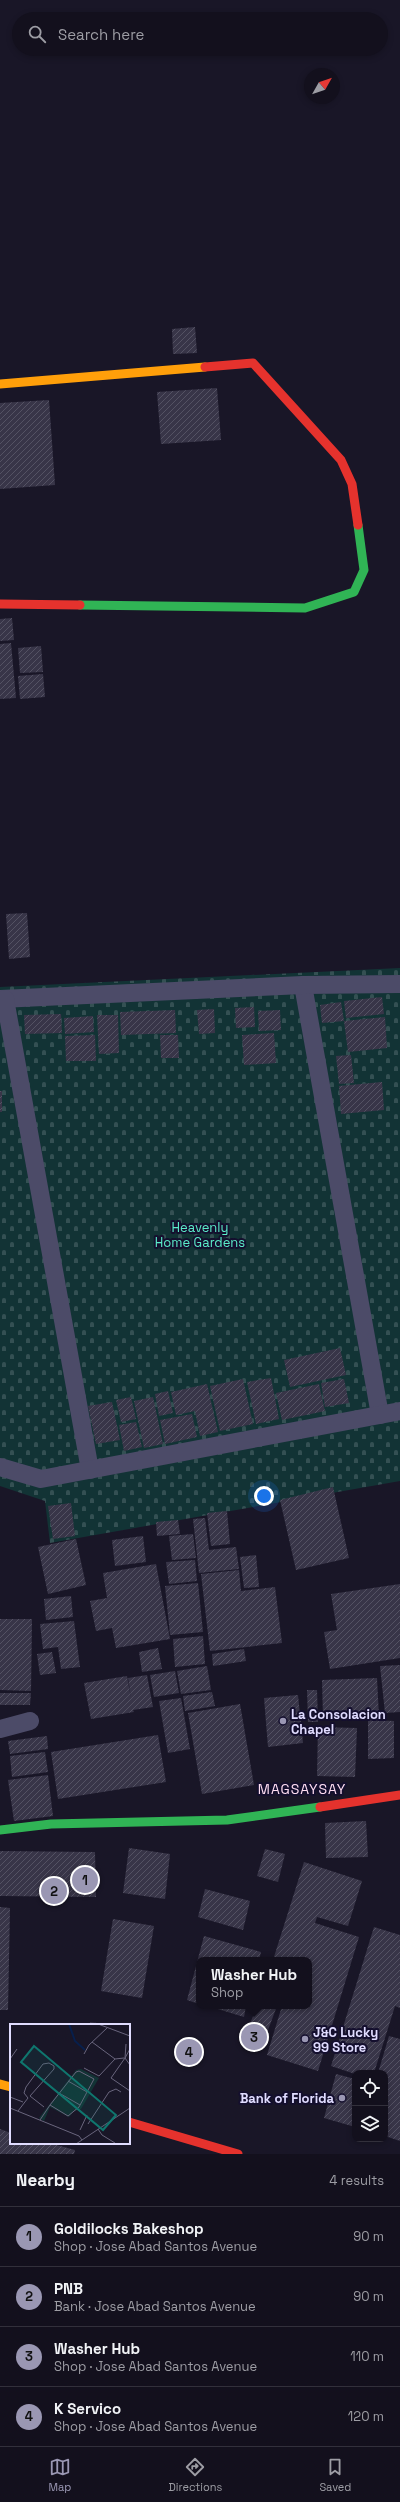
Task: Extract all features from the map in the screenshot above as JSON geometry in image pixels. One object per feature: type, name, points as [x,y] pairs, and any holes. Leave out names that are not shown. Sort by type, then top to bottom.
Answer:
[{"type":"street","points":[[0,384],[253,363],[341,460],[352,484],[364,570],[354,592],[306,608],[0,604]]},
{"type":"street","points":[[0,1830],[51,1824],[227,1820],[400,1795]]},
{"type":"street","points":[[0,2084],[10,2087]]},
{"type":"street","points":[[130,2122],[238,2154]]},
{"type":"lane","points":[[90,1470],[2,999],[302,985],[400,984]]},
{"type":"lane","points":[[302,985],[380,1415]]},
{"type":"lane","points":[[0,1467],[41,1479],[400,1411]]},
{"type":"lane","points":[[0,1729],[30,1721]]},
{"type":"green space","name":"Heavenly Home Gardens","points":[[400,968],[400,1481],[50,1543],[45,1501],[0,1486],[0,987]]},
{"type":"building","points":[[195,327],[197,353],[173,354],[172,329]]},
{"type":"building","points":[[217,388],[221,440],[161,444],[157,392]]},
{"type":"building","points":[[49,400],[55,485],[0,489],[0,403]]},
{"type":"building","points":[[12,618],[14,640],[0,641],[0,619]]},
{"type":"building","points":[[11,643],[16,698],[0,699],[0,644]]},
{"type":"building","points":[[41,646],[43,672],[20,673],[18,648]]},
{"type":"building","points":[[43,674],[45,697],[20,699],[18,676]]},
{"type":"building","points":[[27,913],[30,957],[9,959],[6,914]]},
{"type":"building","points":[[382,997],[384,1014],[346,1018],[344,1001]]},
{"type":"building","points":[[341,1002],[344,1021],[322,1023],[320,1005]]},
{"type":"building","points":[[254,1007],[255,1027],[236,1028],[235,1008]]},
{"type":"building","points":[[214,1009],[215,1033],[199,1034],[197,1010]]},
{"type":"building","points":[[175,1010],[176,1033],[121,1035],[120,1012]]},
{"type":"building","points":[[280,1010],[281,1030],[259,1031],[258,1011]]},
{"type":"building","points":[[61,1014],[62,1033],[25,1034],[24,1015]]},
{"type":"building","points":[[97,1015],[118,1015],[119,1053],[99,1054]]},
{"type":"building","points":[[93,1016],[94,1032],[65,1034],[64,1018]]},
{"type":"building","points":[[385,1017],[387,1048],[348,1052],[344,1021]]},
{"type":"building","points":[[274,1033],[276,1063],[244,1065],[242,1035]]},
{"type":"building","points":[[95,1035],[96,1061],[66,1061],[65,1036]]},
{"type":"building","points":[[160,1035],[178,1035],[179,1058],[161,1058]]},
{"type":"building","points":[[351,1055],[354,1083],[339,1084],[336,1056]]},
{"type":"building","points":[[382,1082],[384,1110],[341,1114],[339,1086]]},
{"type":"building","points":[[0,1091],[2,1091],[2,1112],[0,1112]]},
{"type":"building","points":[[340,1348],[346,1375],[290,1387],[284,1360]]},
{"type":"building","points":[[271,1378],[279,1419],[256,1424],[247,1382]]},
{"type":"building","points":[[243,1379],[253,1424],[220,1431],[210,1386]]},
{"type":"building","points":[[344,1379],[349,1403],[325,1407],[321,1383]]},
{"type":"building","points":[[207,1384],[218,1432],[200,1436],[195,1411],[176,1415],[171,1392]]},
{"type":"building","points":[[319,1384],[325,1411],[282,1420],[276,1393]]},
{"type":"building","points":[[168,1391],[173,1413],[159,1416],[155,1394]]},
{"type":"building","points":[[131,1397],[136,1419],[121,1422],[116,1400]]},
{"type":"building","points":[[153,1397],[163,1444],[144,1448],[134,1401]]},
{"type":"building","points":[[112,1402],[120,1440],[96,1444],[88,1406]]},
{"type":"building","points":[[192,1414],[197,1437],[165,1444],[160,1420]]},
{"type":"building","points":[[136,1422],[142,1447],[124,1451],[119,1425]]},
{"type":"building","points":[[333,1487],[349,1558],[296,1570],[280,1500]]},
{"type":"building","points":[[71,1503],[75,1536],[53,1539],[48,1506]]},
{"type":"building","points":[[227,1511],[230,1544],[211,1546],[207,1513]]},
{"type":"building","points":[[205,1518],[209,1550],[236,1547],[239,1569],[199,1573],[193,1519]]},
{"type":"building","points":[[178,1520],[180,1534],[157,1536],[156,1522]]},
{"type":"building","points":[[193,1534],[196,1558],[172,1560],[169,1536]]},
{"type":"building","points":[[143,1536],[146,1562],[115,1566],[112,1540]]},
{"type":"building","points":[[76,1539],[86,1585],[48,1594],[38,1547]]},
{"type":"building","points":[[256,1555],[259,1587],[244,1588],[240,1557]]},
{"type":"building","points":[[195,1560],[197,1581],[169,1584],[166,1562]]},
{"type":"building","points":[[156,1564],[170,1639],[116,1648],[112,1628],[96,1631],[90,1601],[107,1598],[103,1573]]},
{"type":"building","points":[[239,1570],[241,1591],[275,1587],[282,1643],[210,1651],[201,1574]]},
{"type":"building","points":[[198,1583],[203,1632],[170,1635],[165,1586]]},
{"type":"building","points":[[400,1584],[400,1658],[330,1669],[324,1632],[337,1630],[331,1594]]},
{"type":"building","points":[[71,1596],[73,1617],[46,1620],[44,1599]]},
{"type":"building","points":[[0,1619],[32,1619],[31,1691],[0,1690]]},
{"type":"building","points":[[74,1621],[80,1667],[61,1669],[58,1647],[43,1649],[40,1624]]},
{"type":"building","points":[[203,1636],[205,1664],[175,1667],[173,1639]]},
{"type":"building","points":[[158,1648],[162,1669],[142,1672],[139,1652]]},
{"type":"building","points":[[244,1649],[246,1661],[213,1666],[212,1654]]},
{"type":"building","points":[[52,1652],[56,1673],[40,1675],[37,1654]]},
{"type":"building","points":[[400,1665],[400,1712],[385,1713],[380,1666]]},
{"type":"building","points":[[207,1666],[211,1690],[181,1694],[177,1671]]},
{"type":"building","points":[[175,1671],[179,1693],[154,1697],[150,1675]]},
{"type":"building","points":[[147,1675],[153,1707],[133,1710],[134,1712],[91,1719],[84,1683],[127,1676],[131,1698],[128,1678]]},
{"type":"building","points":[[377,1678],[379,1717],[323,1718],[322,1680]]},
{"type":"building","points":[[307,1690],[317,1690],[318,1722],[308,1722]]},
{"type":"building","points":[[212,1692],[215,1706],[185,1711],[183,1696]]},
{"type":"building","points":[[0,1693],[31,1693],[30,1705],[0,1705]]},
{"type":"building","name":"La Consolacion Chapel","points":[[298,1695],[303,1743],[268,1747],[264,1698]]},
{"type":"building","points":[[181,1698],[190,1749],[168,1753],[159,1701]]},
{"type":"building","points":[[240,1704],[254,1785],[202,1794],[188,1713]]},
{"type":"building","points":[[368,1720],[394,1721],[394,1758],[368,1759]]},
{"type":"building","points":[[318,1727],[357,1728],[355,1777],[317,1776]]},
{"type":"building","points":[[158,1735],[166,1782],[58,1799],[51,1752]]},
{"type":"building","points":[[47,1736],[48,1749],[10,1754],[8,1741]]},
{"type":"building","points":[[45,1752],[48,1772],[12,1777],[10,1756]]},
{"type":"building","points":[[48,1775],[53,1816],[14,1821],[8,1780]]},
{"type":"building","points":[[366,1821],[368,1857],[326,1858],[325,1823]]},
{"type":"building","points":[[129,1848],[170,1854],[165,1899],[123,1893]]},
{"type":"building","points":[[265,1849],[285,1854],[278,1882],[257,1876]]},
{"type":"building","points":[[0,1851],[95,1852],[96,1897],[0,1896]]},
{"type":"building","points":[[304,1862],[362,1881],[348,1926],[317,1917],[315,1923],[359,1937],[318,2071],[267,2055],[281,2009],[312,2009],[312,1957],[274,1957]]},
{"type":"building","points":[[205,1889],[250,1901],[243,1930],[198,1917]]},
{"type":"building","points":[[0,1907],[10,1908],[8,2010],[0,2010]]},
{"type":"building","points":[[113,1919],[154,1926],[142,1998],[101,1991]]},
{"type":"building","points":[[374,1927],[400,1935],[400,2008],[395,2006],[375,2070],[352,2070],[352,2073],[331,2066]]},
{"type":"building","points":[[204,1936],[261,1952],[260,1957],[198,1957]]},
{"type":"building","points":[[196,1966],[196,2003],[187,2000]]},
{"type":"building","points":[[218,2009],[245,2009],[244,2017]]},
{"type":"building","points":[[256,2009],[276,2009],[262,2046],[244,2039]]},
{"type":"building","points":[[90,2022],[104,2024],[90,2024]]},
{"type":"building","points":[[389,2036],[400,2039],[400,2141],[388,2137],[388,2070],[379,2070]]},
{"type":"building","name":"Bank of Florida","points":[[336,2074],[352,2078],[352,2126],[324,2118]]},
{"type":"building","points":[[0,2129],[10,2133],[10,2144],[53,2144],[75,2150],[74,2154],[0,2154]]},
{"type":"traffic: fast","points":[[80,605],[305,608],[354,592],[364,570],[358,525]]},
{"type":"traffic: fast","points":[[0,1830],[51,1824],[227,1820],[320,1807]]},
{"type":"traffic: slow","points":[[0,384],[205,367]]},
{"type":"traffic: slow","points":[[0,2084],[10,2087]]},
{"type":"traffic: jam","points":[[205,367],[253,363],[341,460],[352,484],[358,525]]},
{"type":"traffic: jam","points":[[0,604],[80,605]]},
{"type":"traffic: jam","points":[[320,1807],[400,1795]]},
{"type":"traffic: jam","points":[[130,2122],[238,2154]]},
{"type":"place","name":"La Consolacion Chapel","points":[[283,1721]]},
{"type":"place","name":"Goldilocks Bakeshop","points":[[85,1880]]},
{"type":"place","name":"PNB","points":[[54,1891]]},
{"type":"place","name":"Washer Hub","points":[[254,2037]]},
{"type":"place","name":"J&C Lucky 99 Store","points":[[305,2039]]},
{"type":"place","name":"K Servico","points":[[189,2052]]},
{"type":"place","name":"Bank of Florida","points":[[342,2098]]},
{"type":"district","name":"MAGSAYSAY","points":[[302,1789]]}]
